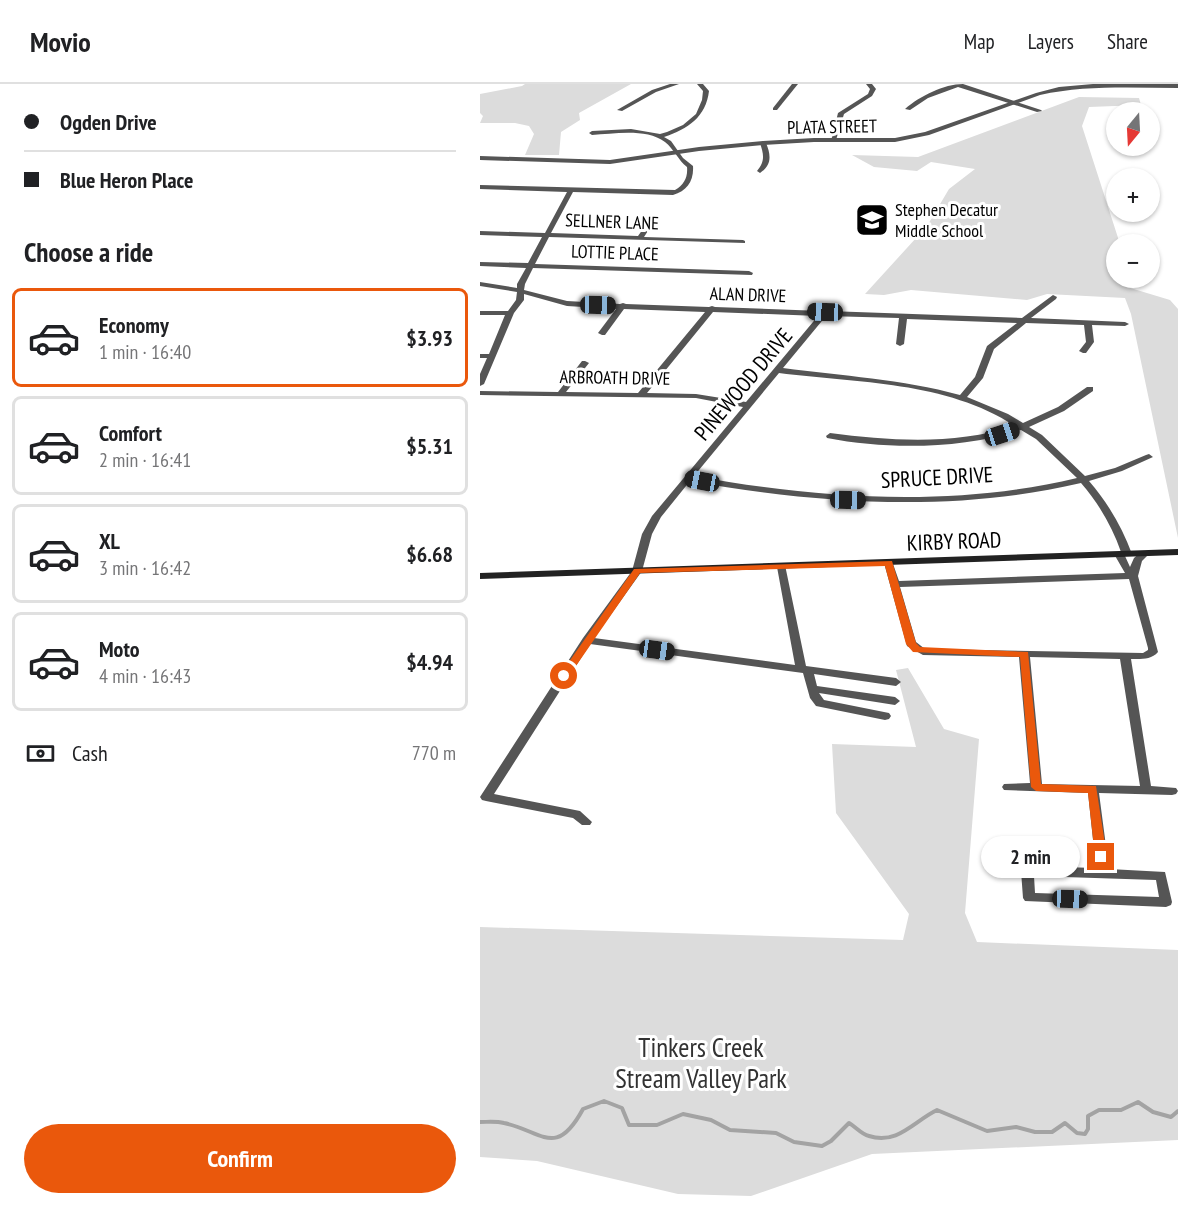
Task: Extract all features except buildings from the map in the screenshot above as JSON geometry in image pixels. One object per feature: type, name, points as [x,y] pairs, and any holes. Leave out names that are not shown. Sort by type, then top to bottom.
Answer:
[{"type":"main road","name":"KIRBY ROAD","points":[[480,576],[1178,552]]},
{"type":"street","points":[[620,110],[654,91],[676,84]]},
{"type":"street","points":[[592,133],[631,131],[661,136],[685,128],[695,119],[706,96],[706,90],[700,84]]},
{"type":"street","points":[[775,109],[795,84]]},
{"type":"street","points":[[834,140],[841,113],[870,95],[873,89],[869,84]]},
{"type":"street","points":[[908,109],[926,97],[957,84],[1039,111]]},
{"type":"street","name":"PLATA STREET","points":[[480,158],[610,162],[763,143],[834,140],[882,141],[915,137],[1059,89],[1105,85],[1178,86]]},
{"type":"street","points":[[480,187],[676,192],[682,190],[691,168],[661,136]]},
{"type":"street","points":[[760,171],[768,163],[769,158],[763,143]]},
{"type":"street","points":[[480,384],[510,313],[520,300],[521,284],[572,190]]},
{"type":"street","points":[[640,238],[650,223]]},
{"type":"street","name":"SELLNER LANE","points":[[480,232],[743,242]]},
{"type":"street","name":"LOTTIE PLACE","points":[[480,264],[749,273]]},
{"type":"street","name":"ALAN DRIVE","points":[[480,284],[505,287],[572,304],[1125,324]]},
{"type":"street","points":[[963,396],[979,378],[990,348],[1053,297]]},
{"type":"street","points":[[602,333],[623,306]]},
{"type":"street","points":[[641,395],[712,308]]},
{"type":"street","name":"PINEWOOD DRIVE","points":[[637,571],[642,548],[652,523],[825,312]]},
{"type":"street","points":[[480,313],[510,313]]},
{"type":"street","points":[[900,344],[903,315]]},
{"type":"street","points":[[1083,351],[1090,342],[1088,322]]},
{"type":"street","points":[[480,356],[492,356]]},
{"type":"street","points":[[560,394],[585,363]]},
{"type":"street","points":[[778,370],[892,381],[963,396],[1025,426],[1051,446],[1084,480],[1111,513],[1126,568],[1133,576],[1146,617],[1152,652],[1144,657],[917,650],[911,644],[889,563]]},
{"type":"street","points":[[830,436],[902,442],[953,442],[990,438],[1063,409],[1090,389]]},
{"type":"street","name":"ARBROATH DRIVE","points":[[480,393],[705,397],[748,405]]},
{"type":"street","name":"SPRUCE DRIVE","points":[[688,478],[787,495],[864,500],[998,494],[1084,480],[1116,471],[1149,457]]},
{"type":"street","points":[[1133,576],[1137,560],[1145,553]]},
{"type":"street","points":[[782,567],[804,671],[817,700],[820,703],[885,716]]},
{"type":"street","points":[[586,822],[576,814],[486,796],[587,640],[637,571]]},
{"type":"street","points":[[894,584],[1133,576]]},
{"type":"street","points":[[587,640],[896,682]]},
{"type":"street","points":[[1024,654],[1036,787]]},
{"type":"street","points":[[1125,656],[1146,790]]},
{"type":"street","points":[[814,689],[895,701]]},
{"type":"street","points":[[1008,786],[1172,791]]},
{"type":"street","points":[[1093,789],[1103,873]]},
{"type":"street","points":[[1027,871],[1103,873],[1161,875],[1166,902],[1029,898],[1027,871]]},
{"type":"green space","points":[[525,84],[631,84],[579,113],[580,120],[561,132],[559,155],[525,155],[534,134],[529,126],[515,123],[480,123],[483,116],[480,113],[480,94]]},
{"type":"green space","points":[[1079,97],[1139,98],[1140,102],[1106,102],[1106,106],[1089,107],[1082,126],[1106,201],[1106,222],[1113,222],[1117,234],[1106,234],[1106,288],[1130,288],[1170,300],[1178,309],[1178,538],[1131,314],[1125,298],[1047,294],[1027,300],[911,290],[884,295],[865,294],[927,226],[949,189],[975,169],[931,162],[917,171],[874,167],[852,155],[918,157]]},
{"type":"green space","name":"Tinkers Creek Stream Valley Park","points":[[908,668],[944,729],[979,739],[965,913],[977,942],[1178,950],[1178,1140],[872,1154],[751,1196],[678,1194],[537,1161],[480,1157],[480,927],[903,940],[909,914],[836,813],[832,744],[916,747],[896,670]]},
{"type":"waterway","points":[[480,1122],[501,1122],[548,1138],[556,1138],[565,1133],[583,1109],[604,1101],[622,1108],[629,1125],[657,1125],[683,1114],[711,1120],[730,1130],[776,1133],[794,1142],[822,1146],[831,1141],[849,1123],[866,1135],[879,1138],[889,1137],[897,1135],[937,1110],[987,1131],[1016,1127],[1035,1132],[1052,1132],[1065,1123],[1077,1133],[1085,1134],[1088,1129],[1088,1116],[1099,1110],[1121,1110],[1138,1102],[1153,1112],[1171,1117],[1178,1111]]},
{"type":"place","name":"Stephen Decatur Middle School","points":[[872,220]]},
{"type":"route","points":[[564,676],[637,571],[889,563],[898,604],[904,616],[911,644],[917,650],[1024,654],[1036,787],[1093,789],[1101,857]]}]
